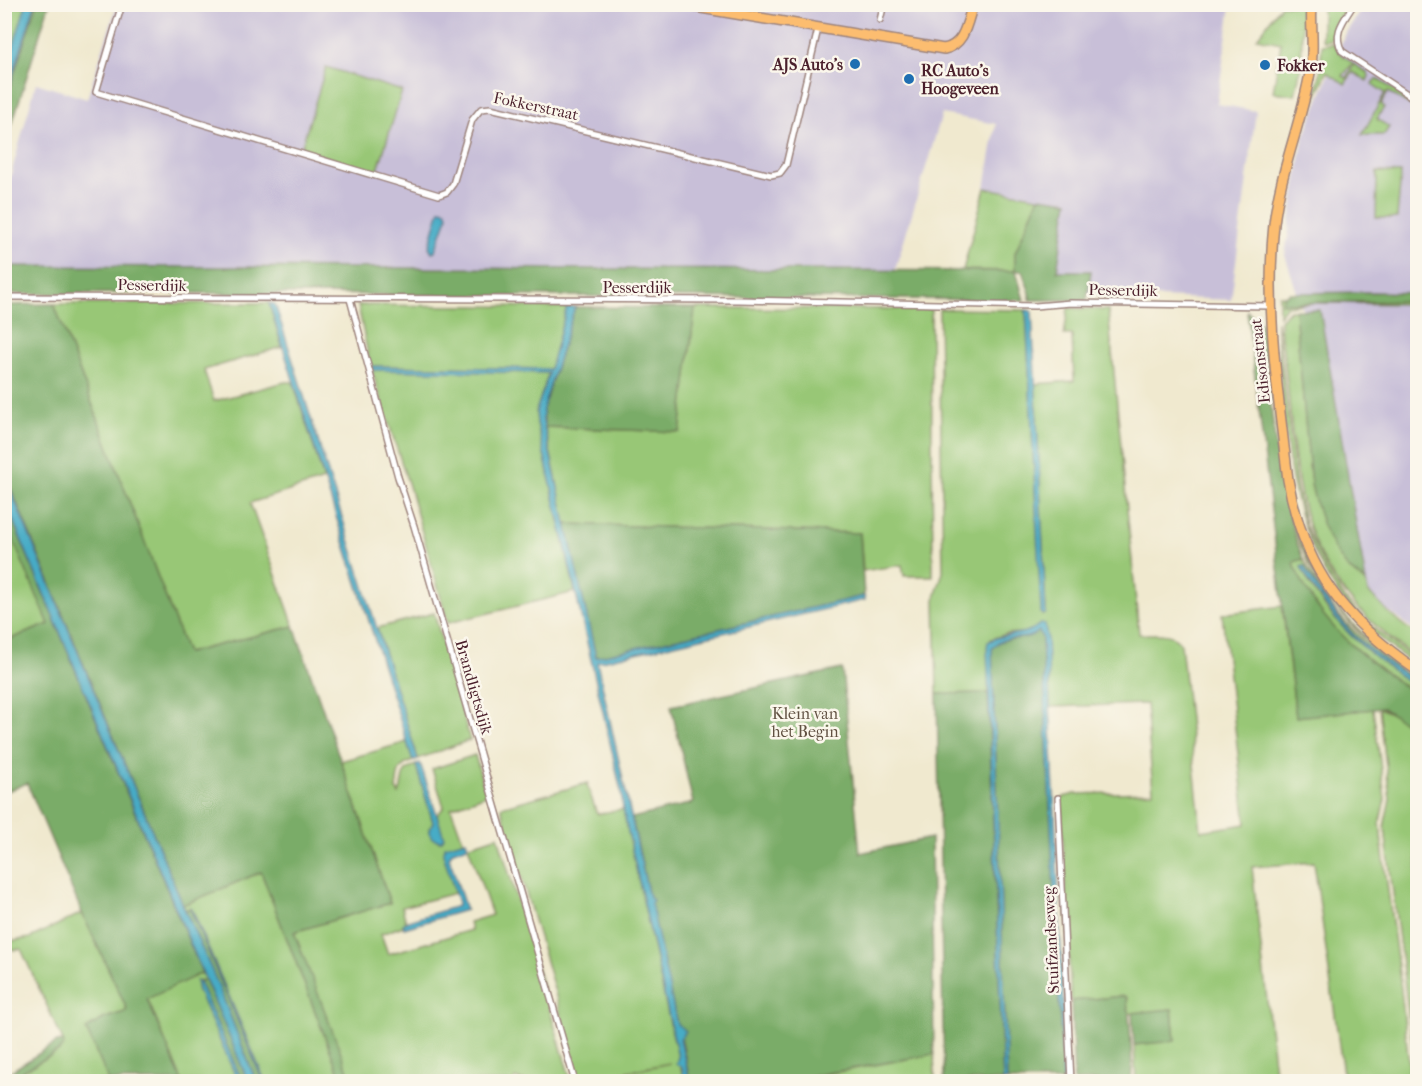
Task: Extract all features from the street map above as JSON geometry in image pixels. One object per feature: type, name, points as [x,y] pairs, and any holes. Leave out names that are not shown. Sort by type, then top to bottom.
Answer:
[{"type":"main road","points":[[677,4],[944,49],[954,46],[962,37],[972,4]]},
{"type":"main road","name":"Edisonstraat","points":[[1312,4],[1311,70],[1279,196],[1273,235],[1270,306],[1288,480],[1292,504],[1308,550],[1330,591],[1369,634],[1418,671]]},
{"type":"street","name":"Fokkerstraat","points":[[122,4],[96,92],[438,195],[447,192],[453,183],[472,120],[480,109],[490,108],[771,175],[780,173],[786,165],[818,29]]},
{"type":"street","points":[[880,20],[884,4]]},
{"type":"street","points":[[1354,4],[1339,28],[1338,41],[1342,51],[1418,101]]},
{"type":"street","name":"Pesserdijk","points":[[4,297],[738,300],[1035,306],[1071,303],[1270,306]]},
{"type":"street","name":"Brandligtsdijk","points":[[350,299],[398,477],[575,1082]]},
{"type":"street","name":"Stuifzandseweg","points":[[1058,798],[1071,1082]]},
{"type":"shaded area","points":[[117,5],[1231,5],[1217,104],[1256,111],[1231,300],[1088,294],[1091,271],[1016,271],[1039,198],[985,188],[996,124],[942,114],[895,270],[5,266],[5,196],[36,83],[87,99]]},
{"type":"shaded area","points":[[1364,5],[1417,5],[1417,632],[1363,593],[1313,342],[1285,255],[1303,140],[1345,34]]},
{"type":"green space","points":[[5,5],[26,5],[5,73]]},
{"type":"green space","points":[[36,5],[49,5],[5,147],[5,103]]},
{"type":"green space","points":[[1281,5],[1303,5],[1301,67],[1295,95],[1273,92],[1281,43],[1257,38]]},
{"type":"green space","points":[[1322,5],[1350,5],[1337,26],[1333,39],[1324,41],[1322,39]]},
{"type":"green space","points":[[1333,43],[1341,54],[1353,63],[1343,76],[1347,78],[1354,64],[1369,76],[1367,81],[1353,72],[1345,84],[1327,72],[1313,103],[1320,74],[1322,45]]},
{"type":"green space","points":[[326,67],[402,91],[377,173],[301,149]]},
{"type":"green space","points":[[1377,79],[1412,101],[1412,106],[1388,92],[1381,104],[1384,107],[1377,119],[1389,127],[1384,135],[1362,135],[1385,93],[1372,84]]},
{"type":"green space","points":[[1377,172],[1401,173],[1397,218],[1376,218]]},
{"type":"green space","points":[[985,188],[1039,197],[1015,253],[1016,271],[963,270]]},
{"type":"green space","points":[[1039,197],[1068,201],[1057,271],[1091,271],[1087,300],[1030,300],[1030,293],[1022,271],[1016,271],[1024,300],[172,293],[5,294],[5,266],[1015,271],[1015,253]]},
{"type":"green space","points":[[1290,293],[1417,293],[1417,301],[1282,303],[1284,296]]},
{"type":"green space","points":[[1279,295],[1284,296],[1282,303],[1417,301],[1417,304],[1313,303],[1287,306],[1279,316]]},
{"type":"green space","points":[[269,303],[282,347],[204,370],[214,401],[285,382],[293,382],[324,480],[250,503],[294,626],[187,653],[54,304]]},
{"type":"green space","points":[[54,304],[187,653],[294,626],[390,903],[294,932],[352,1081],[342,1081],[261,872],[183,905],[5,474],[4,305]]},
{"type":"green space","points":[[358,305],[567,307],[550,369],[371,366],[373,370],[549,372],[536,411],[537,423],[575,592],[448,623],[409,486],[370,365]]},
{"type":"green space","points":[[575,307],[695,308],[680,432],[545,427],[543,409]]},
{"type":"green space","points":[[695,308],[931,309],[933,576],[904,576],[902,565],[863,571],[860,533],[566,524],[545,427],[680,432]]},
{"type":"green space","points":[[1068,308],[1108,310],[1139,634],[1167,635],[1181,644],[1201,831],[1246,824],[1222,614],[1282,606],[1296,717],[1373,709],[1385,799],[1380,821],[1382,845],[1410,1075],[1344,1081],[1314,862],[1252,867],[1276,1081],[1136,1081],[1134,1045],[1175,1040],[1172,1009],[1128,1014],[1127,998],[1124,996],[1071,1001],[1061,801],[1064,797],[1075,794],[1153,792],[1146,704],[1050,707],[1045,624],[1029,632],[1006,634],[991,639],[988,693],[937,694],[935,597],[943,572],[939,309],[1026,310],[1042,615],[1046,613],[1035,384],[1074,381],[1072,335],[1064,335]]},
{"type":"green space","points":[[1290,310],[1295,310],[1311,484],[1323,522],[1348,569],[1366,582],[1368,592],[1393,617],[1417,635],[1417,658],[1383,632],[1352,602],[1327,567],[1309,527],[1298,480],[1281,337],[1280,320]]},
{"type":"green space","points":[[1295,310],[1320,310],[1366,582],[1349,569],[1340,558],[1324,528],[1313,495]]},
{"type":"green space","points":[[1247,311],[1261,323],[1264,334],[1280,477],[1303,559],[1294,562],[1296,570],[1313,601],[1338,632],[1384,672],[1417,695],[1417,731],[1383,708],[1296,717]]},
{"type":"green space","points":[[1277,321],[1296,485],[1305,525],[1326,569],[1346,600],[1372,627],[1417,661],[1417,666],[1355,616],[1327,577],[1311,545],[1300,512],[1292,477],[1283,407]]},
{"type":"green space","points":[[1264,322],[1266,322],[1269,337],[1279,445],[1285,481],[1304,550],[1320,582],[1349,620],[1417,677],[1382,653],[1363,636],[1331,601],[1309,564],[1294,527],[1285,489],[1279,449],[1271,366]]},
{"type":"green space","points":[[4,501],[13,521],[7,524],[49,624],[5,641]]},
{"type":"green space","points":[[13,521],[202,973],[147,999],[182,1081],[109,1081],[86,1029],[105,1018],[125,1012],[127,1009],[82,913],[27,783],[5,792],[5,641],[49,624],[6,524]]},
{"type":"green space","points":[[566,524],[860,533],[864,596],[596,657]]},
{"type":"green space","points":[[1303,559],[1328,601],[1347,624],[1417,683],[1354,635],[1327,602],[1304,566],[1301,567],[1311,587],[1336,620],[1366,649],[1417,688],[1417,695],[1368,659],[1325,617],[1313,601],[1296,570],[1294,562]]},
{"type":"green space","points":[[434,613],[470,740],[418,759],[377,628]]},
{"type":"green space","points":[[1039,630],[1042,637],[1063,1081],[1007,1081],[992,649],[1002,641],[1027,637]]},
{"type":"green space","name":"Klein van het Begin","points":[[842,669],[860,853],[931,838],[934,1054],[784,1081],[690,1081],[650,903],[653,900],[649,897],[632,818],[693,803],[671,706]]},
{"type":"green space","points":[[988,693],[1003,1081],[944,1081],[937,694]]},
{"type":"green space","points":[[1379,708],[1395,715],[1417,731],[1417,1081],[1386,838],[1385,822],[1390,799]]},
{"type":"green space","points":[[407,742],[413,761],[401,769],[396,789],[399,794],[404,774],[416,765],[433,822],[430,829],[438,841],[443,837],[436,816],[444,807],[432,769],[475,755],[486,795],[451,808],[463,841],[446,847],[443,853],[455,893],[402,907],[406,922],[403,926],[381,934],[388,954],[471,930],[469,922],[492,915],[468,846],[498,836],[571,1081],[518,1081],[521,1080],[515,1078],[513,1082],[351,1081],[294,932],[390,903],[341,761]]},
{"type":"green space","points":[[588,783],[597,814],[623,809],[684,1081],[586,1081],[670,1063],[577,1081],[555,992],[501,807]]},
{"type":"green space","points":[[261,872],[342,1081],[265,1081],[191,907],[185,910],[183,905]]},
{"type":"green space","points":[[190,908],[263,1081],[256,1081],[216,980],[185,911]]},
{"type":"green space","points":[[82,913],[127,1009],[125,1012],[105,1018],[86,1029],[109,1081],[5,1081],[59,1051],[64,1043],[21,949],[5,951],[4,924],[13,941],[30,938]]},
{"type":"green space","points":[[202,973],[205,980],[196,981],[198,991],[238,1081],[182,1081],[147,998]]},
{"type":"green space","points":[[205,979],[248,1081],[242,1081],[199,982]]},
{"type":"green space","points":[[1125,996],[1131,1037],[1131,1081],[1074,1081],[1071,1001]]},
{"type":"green space","points":[[1172,1009],[1175,1041],[1134,1045],[1132,1013]]},
{"type":"green space","points":[[63,1041],[64,1045],[59,1051],[5,1081],[5,1075],[57,1042]]},
{"type":"green space","points":[[934,1054],[935,1081],[784,1082]]},
{"type":"water","points":[[26,5],[35,5],[5,100],[5,73]]},
{"type":"water","points":[[440,209],[446,210],[448,215],[435,251],[432,252],[429,247]]},
{"type":"water","points":[[269,303],[275,304],[418,759],[413,761]]},
{"type":"water","points":[[567,307],[575,307],[543,409],[543,421],[596,657],[864,596],[865,600],[597,662],[649,897],[653,900],[651,903],[677,1024],[686,1031],[680,1039],[690,1081],[684,1081],[682,1067],[676,1064],[678,1057],[623,809],[621,791],[537,423],[536,411],[549,373],[372,370],[371,366],[550,369]]},
{"type":"water","points":[[1026,310],[1032,311],[1046,613],[1044,615],[1041,613]]},
{"type":"water","points":[[4,474],[256,1081],[248,1081],[5,501]]},
{"type":"water","points":[[1304,566],[1327,602],[1354,635],[1417,683],[1417,688],[1365,649],[1338,621],[1313,588],[1301,567]]},
{"type":"water","points":[[1040,624],[1045,624],[1047,638],[1067,1081],[1063,1081],[1042,637],[1039,631],[1027,637],[1002,641],[992,649],[1007,1081],[1003,1081],[987,647],[988,642],[994,639],[1028,631]]},
{"type":"water","points":[[420,763],[444,837],[441,841],[432,838],[429,832],[433,822],[416,765]]},
{"type":"water","points":[[466,840],[468,846],[453,851],[449,857],[466,910],[404,928],[403,924],[408,921],[458,906],[443,853],[445,846]]},
{"type":"water","points":[[191,907],[265,1081],[263,1081]]},
{"type":"water","points":[[196,981],[199,982],[242,1081],[238,1081],[198,991]]},
{"type":"place","name":"AJS Auto's","points":[[855,64]]},
{"type":"place","name":"Fokker","points":[[1265,65]]},
{"type":"place","name":"RC Auto's Hoogeveen","points":[[909,79]]}]
